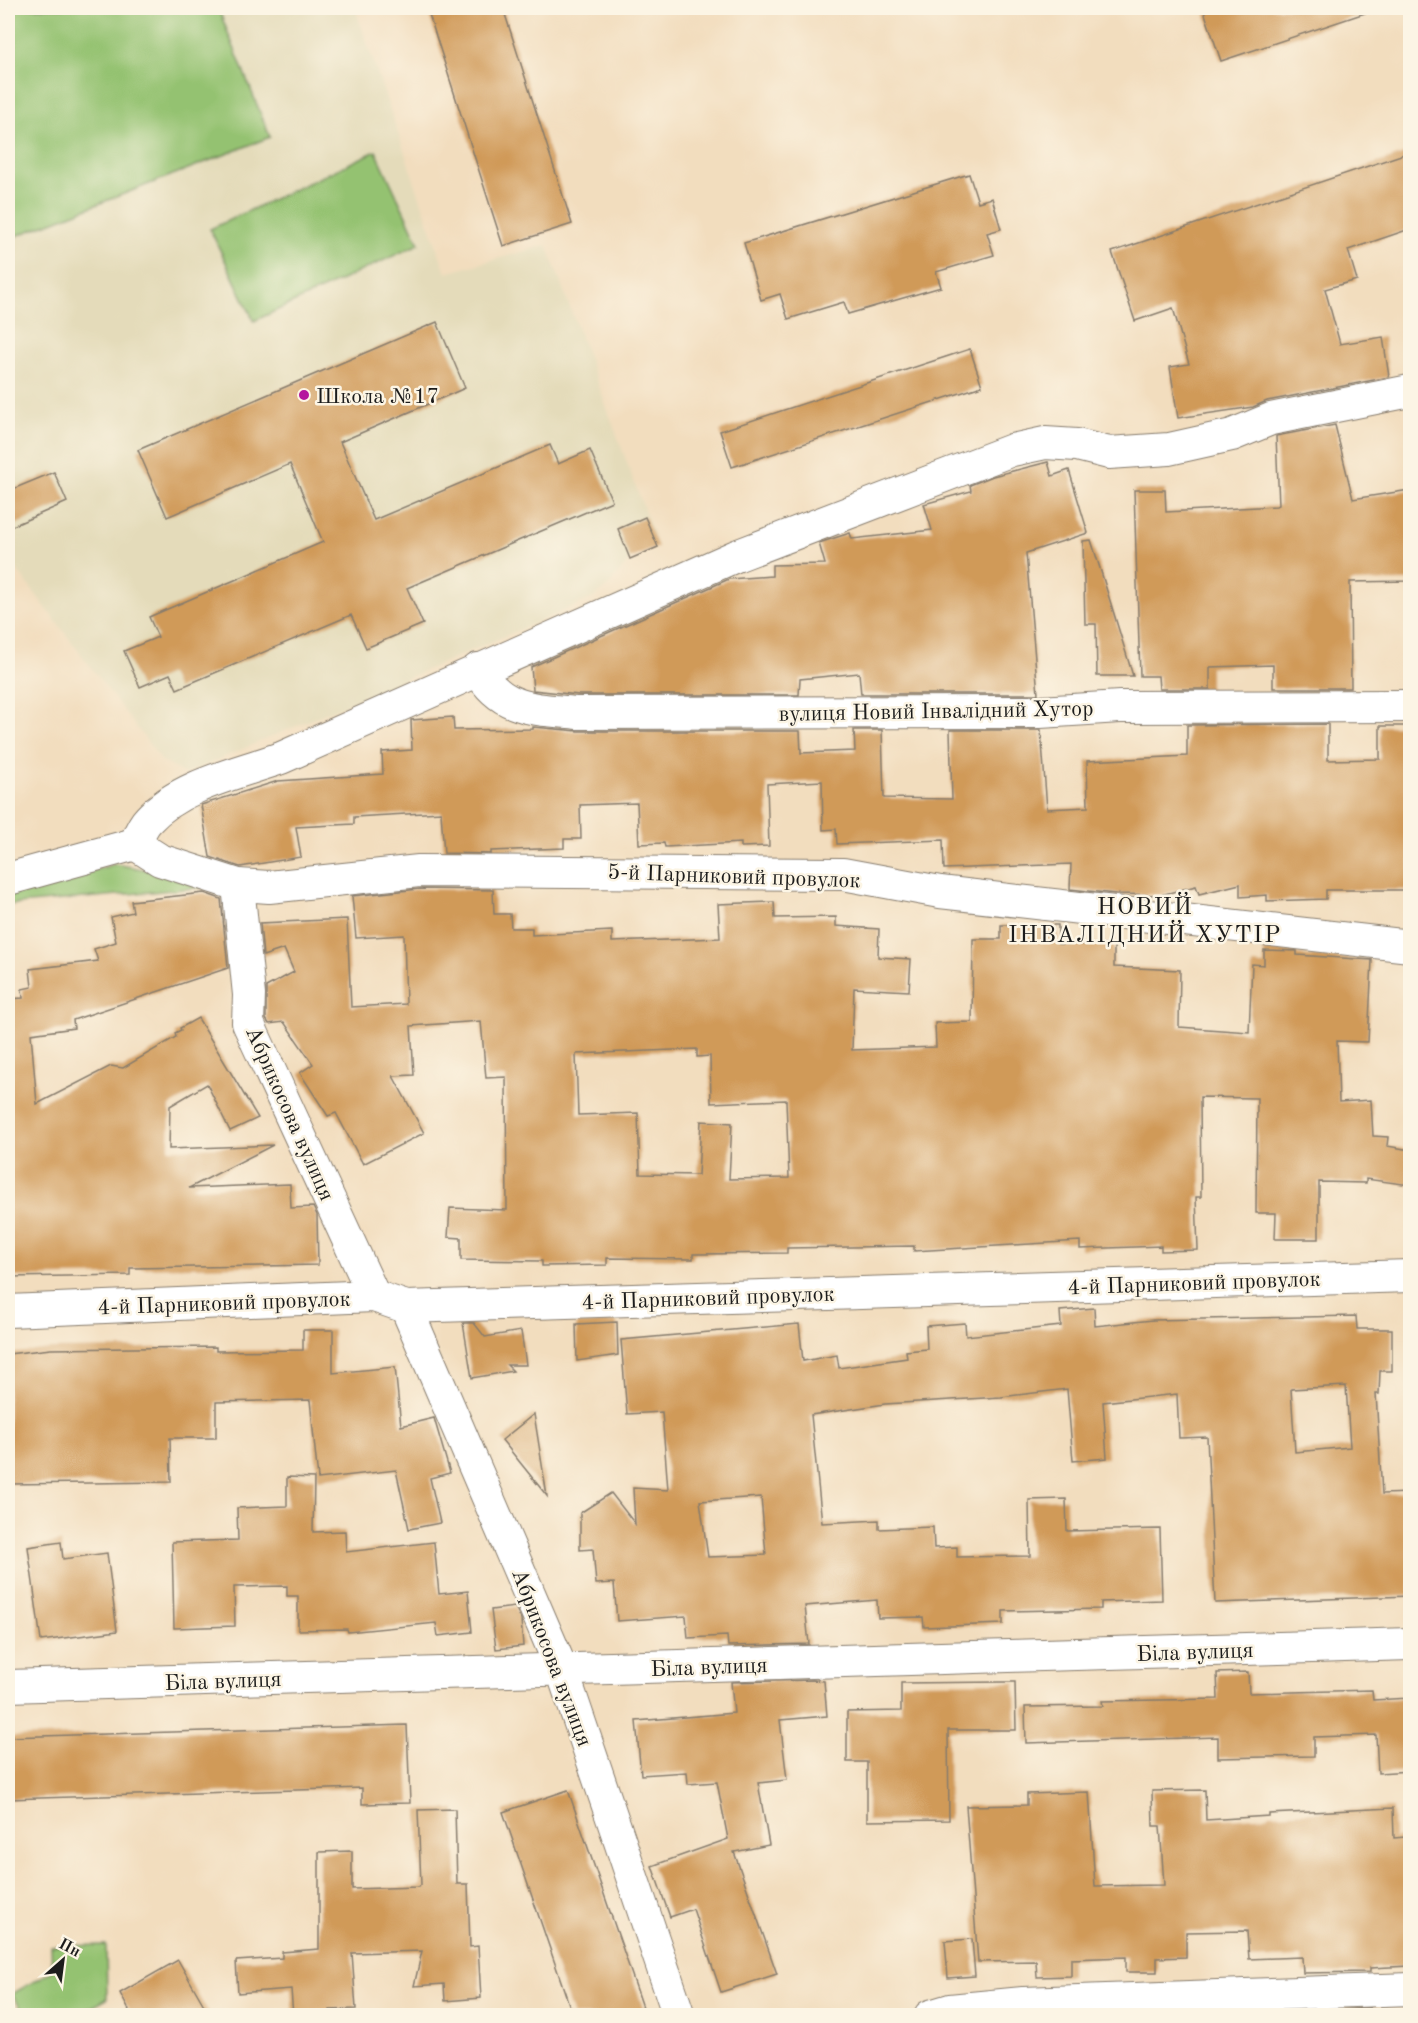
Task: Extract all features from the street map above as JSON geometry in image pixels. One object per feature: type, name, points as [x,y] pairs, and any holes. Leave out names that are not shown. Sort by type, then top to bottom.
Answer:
[{"type":"street","points":[[8,879],[135,844],[147,820],[175,799],[205,785],[281,758],[736,556],[1012,450],[1045,443],[1077,444],[1109,453],[1169,449],[1232,435],[1272,419],[1410,391]]},
{"type":"street","name":"вулиця Новий Інвалідний Хутор","points":[[478,669],[487,686],[504,699],[530,709],[578,713],[1040,712],[1120,707],[1410,706]]},
{"type":"street","name":"5-й Парниковий провулок","points":[[135,844],[160,860],[238,885],[269,887],[419,871],[843,874],[940,892],[1410,946]]},
{"type":"street","name":"Абрикосова вулиця","points":[[238,885],[249,995],[248,1023],[374,1296]]},
{"type":"street","name":"4-й Парниковий провулок","points":[[8,1311],[374,1296],[406,1307],[1410,1276]]},
{"type":"street","name":"Абрикосова вулиця","points":[[406,1307],[562,1670],[679,2016]]},
{"type":"street","name":"Біла вулиця","points":[[8,1686],[1410,1644]]},
{"type":"street","points":[[930,2016],[950,2010],[1023,2002],[1410,1989]]},
{"type":"shaded area","name":"Школа №17","points":[[8,8],[355,8],[446,273],[547,245],[658,547],[630,559],[610,584],[593,598],[185,774],[162,761],[8,558]]},
{"type":"green space","points":[[8,8],[218,8],[270,137],[16,236],[8,214]]},
{"type":"green space","points":[[376,151],[419,244],[254,321],[210,229]]},
{"type":"green space","points":[[115,864],[198,879],[207,887],[8,905],[8,895]]},
{"type":"green space","points":[[106,1945],[107,1999],[78,2015],[25,2015],[12,1994],[52,1971],[51,1946]]},
{"type":"building","points":[[427,8],[503,8],[572,224],[503,246]]},
{"type":"building","points":[[1203,8],[1364,8],[1365,13],[1221,61]]},
{"type":"building","points":[[1410,152],[1410,229],[1348,250],[1357,280],[1325,289],[1340,344],[1383,337],[1389,377],[1267,401],[1253,407],[1178,418],[1170,367],[1189,364],[1173,308],[1135,321],[1112,252]]},
{"type":"building","points":[[969,174],[978,202],[992,198],[1001,229],[987,233],[994,255],[936,272],[941,287],[848,314],[844,302],[788,319],[780,294],[761,300],[744,243]]},
{"type":"building","points":[[437,322],[465,388],[340,442],[374,520],[550,445],[558,464],[590,450],[612,501],[407,588],[423,624],[366,648],[351,615],[177,689],[170,674],[140,687],[124,651],[158,637],[149,617],[323,542],[290,464],[167,517],[138,450]]},
{"type":"building","points":[[970,349],[982,386],[732,467],[720,431]]},
{"type":"building","points":[[1335,425],[1353,499],[1410,490],[1410,581],[1350,582],[1351,688],[1273,688],[1273,665],[1210,667],[1210,689],[1159,689],[1158,676],[1140,676],[1134,490],[1165,490],[1166,512],[1276,506],[1279,505],[1276,436]]},
{"type":"building","points":[[1048,462],[1052,476],[1069,470],[1088,533],[1026,553],[1038,694],[861,694],[859,673],[800,679],[799,695],[579,695],[533,690],[531,667],[729,579],[772,576],[772,565],[825,564],[819,543],[850,533],[852,539],[932,530],[924,504],[971,491],[970,485],[993,476]]},
{"type":"building","points":[[54,472],[67,502],[8,528],[8,491]]},
{"type":"building","points":[[645,517],[658,547],[630,559],[618,529]]},
{"type":"building","points":[[1091,540],[1133,676],[1097,676],[1096,624],[1085,624],[1083,541]]},
{"type":"building","points":[[453,717],[454,730],[533,729],[533,727],[578,731],[800,731],[801,753],[855,751],[854,730],[882,730],[884,798],[952,799],[950,730],[1041,730],[1047,809],[1088,807],[1087,761],[1187,756],[1187,725],[1328,724],[1328,760],[1380,759],[1380,726],[1410,726],[1410,890],[1326,890],[1326,899],[1267,901],[1267,895],[1240,897],[1240,884],[1199,894],[1196,886],[1161,895],[1116,894],[1070,889],[1071,864],[944,869],[943,840],[837,844],[836,829],[823,830],[822,781],[767,784],[769,846],[741,847],[741,843],[665,847],[664,843],[639,844],[637,803],[580,805],[581,839],[564,839],[564,848],[491,851],[491,854],[444,853],[441,812],[354,817],[354,824],[296,827],[301,857],[240,867],[210,857],[201,805],[278,781],[383,774],[382,752],[412,750],[411,720]]},
{"type":"building","points":[[420,889],[493,890],[494,914],[510,914],[511,928],[532,928],[532,935],[612,931],[612,942],[720,938],[718,904],[774,902],[775,918],[836,917],[836,926],[879,929],[878,957],[911,959],[909,991],[854,988],[852,1050],[936,1047],[935,1023],[972,1022],[973,939],[1001,939],[1001,925],[1058,925],[1058,944],[1114,945],[1114,967],[1180,970],[1179,1027],[1249,1032],[1252,964],[1264,965],[1264,950],[1297,951],[1297,955],[1372,960],[1368,1042],[1337,1041],[1339,1102],[1371,1100],[1373,1136],[1388,1137],[1387,1146],[1410,1150],[1410,1185],[1366,1179],[1366,1183],[1319,1182],[1319,1239],[1275,1239],[1276,1213],[1256,1213],[1257,1098],[1200,1097],[1201,1197],[1196,1197],[1198,1250],[1161,1251],[1161,1246],[1080,1249],[1080,1241],[914,1251],[914,1246],[787,1248],[787,1253],[693,1254],[693,1259],[607,1258],[607,1265],[542,1266],[542,1261],[461,1260],[461,1238],[448,1237],[450,1208],[507,1210],[506,1077],[486,1078],[481,1021],[411,1026],[414,1075],[393,1076],[424,1133],[363,1164],[336,1113],[328,1116],[300,1073],[313,1064],[284,1022],[269,1024],[266,1019],[266,987],[294,972],[284,949],[263,956],[260,923],[347,919],[351,1007],[406,1004],[404,935],[356,938],[352,896]],"holes":[[[697,1049],[697,1057],[710,1056],[711,1103],[786,1100],[789,1178],[729,1179],[732,1123],[701,1121],[698,1175],[640,1174],[638,1113],[578,1115],[576,1054]]]},
{"type":"building","points":[[204,893],[221,899],[228,968],[73,1020],[74,1028],[31,1034],[37,1104],[111,1066],[123,1068],[176,1037],[175,1033],[181,1030],[180,1028],[198,1018],[258,1118],[230,1131],[207,1084],[170,1106],[169,1149],[273,1145],[189,1188],[290,1184],[291,1208],[313,1207],[317,1215],[318,1265],[130,1268],[130,1275],[8,1277],[8,999],[23,998],[22,989],[32,987],[30,969],[98,961],[94,949],[116,942],[111,917],[133,912],[131,901]]},
{"type":"building","points":[[1094,1308],[1095,1326],[1153,1320],[1356,1316],[1357,1329],[1392,1329],[1392,1371],[1380,1371],[1379,1394],[1376,1394],[1382,1494],[1410,1493],[1410,1596],[1215,1603],[1207,1437],[1179,1438],[1177,1394],[1103,1402],[1107,1458],[1073,1461],[1067,1389],[1001,1397],[885,1404],[811,1415],[822,1523],[879,1520],[879,1529],[933,1527],[934,1548],[957,1547],[957,1557],[1030,1556],[1029,1500],[1066,1499],[1067,1531],[1160,1529],[1162,1600],[1101,1602],[1101,1609],[1003,1611],[1003,1624],[924,1627],[923,1617],[878,1618],[877,1600],[805,1606],[809,1644],[728,1646],[727,1636],[688,1638],[686,1616],[617,1621],[614,1583],[596,1584],[593,1549],[580,1550],[580,1513],[611,1493],[635,1524],[633,1488],[668,1490],[662,1412],[627,1414],[621,1340],[799,1324],[803,1361],[837,1355],[839,1368],[907,1358],[906,1351],[927,1349],[926,1326],[965,1323],[966,1336],[1061,1326],[1060,1311]],"holes":[[[1346,1386],[1350,1447],[1295,1452],[1291,1389]],[[761,1497],[766,1555],[708,1557],[700,1501]]]},
{"type":"building","points":[[617,1322],[618,1355],[577,1361],[576,1324]]},
{"type":"building","points":[[463,1323],[474,1323],[485,1337],[521,1331],[526,1365],[507,1365],[513,1371],[472,1378]]},
{"type":"building","points":[[303,1330],[333,1330],[333,1373],[395,1367],[401,1426],[434,1418],[450,1473],[430,1478],[440,1523],[409,1529],[396,1470],[318,1479],[310,1400],[216,1402],[216,1438],[170,1438],[171,1482],[8,1484],[8,1354],[51,1349],[216,1347],[216,1351],[303,1350]]},
{"type":"building","points":[[534,1414],[547,1496],[502,1440]]},
{"type":"building","points":[[287,1477],[314,1478],[313,1532],[345,1531],[346,1552],[434,1542],[439,1594],[468,1591],[472,1632],[438,1636],[436,1623],[348,1632],[347,1629],[298,1630],[298,1596],[287,1596],[287,1586],[234,1587],[235,1626],[174,1628],[172,1542],[238,1540],[237,1508],[287,1506]]},
{"type":"building","points":[[61,1542],[63,1559],[107,1553],[117,1631],[41,1641],[28,1547]]},
{"type":"building","points":[[515,1607],[521,1619],[523,1646],[496,1649],[491,1610]]},
{"type":"building","points":[[1248,1672],[1249,1693],[1372,1690],[1373,1700],[1410,1698],[1410,1771],[1378,1773],[1376,1735],[1314,1737],[1314,1756],[1218,1758],[1218,1737],[1026,1743],[1025,1707],[1103,1706],[1102,1701],[1218,1699],[1217,1673]]},
{"type":"building","points":[[824,1681],[827,1716],[780,1720],[787,1780],[758,1783],[769,1845],[734,1852],[777,1974],[721,1992],[693,1909],[670,1917],[652,1866],[728,1839],[717,1782],[688,1784],[687,1772],[641,1775],[636,1721],[734,1713],[731,1682]]},
{"type":"building","points":[[1015,1682],[1016,1730],[948,1730],[949,1820],[867,1821],[867,1762],[847,1762],[847,1712],[901,1711],[901,1683]]},
{"type":"building","points":[[407,1725],[410,1803],[362,1804],[362,1788],[8,1799],[8,1737]]},
{"type":"building","points":[[568,1790],[646,2016],[573,2016],[503,1812]]},
{"type":"building","points":[[1205,1790],[1206,1820],[1269,1816],[1269,1814],[1393,1808],[1394,1838],[1405,1837],[1407,1895],[1410,1895],[1410,1966],[1370,1968],[1370,1972],[1303,1973],[1302,1957],[1249,1959],[1247,1931],[1186,1932],[1186,1957],[1157,1958],[1157,1972],[1126,1972],[1126,1957],[1071,1959],[1071,1976],[1037,1977],[1036,1961],[978,1962],[966,1806],[1027,1805],[1027,1794],[1089,1792],[1095,1886],[1164,1885],[1160,1826],[1153,1826],[1152,1791]]},
{"type":"building","points":[[455,1809],[457,1884],[468,1884],[470,1947],[478,1946],[481,1998],[445,2001],[444,1984],[414,1986],[422,1951],[352,1953],[356,2009],[330,2010],[330,2016],[293,2016],[291,1989],[238,1993],[236,1961],[282,1958],[282,1952],[319,1949],[319,1852],[352,1851],[352,1889],[418,1887],[421,1885],[418,1810]]},
{"type":"building","points":[[972,1939],[975,1976],[948,1978],[945,1941]]},
{"type":"building","points":[[178,1960],[210,2016],[132,2016],[120,1993]]},
{"type":"building","points":[[1370,2008],[1370,2016],[1340,2016],[1340,2010]]},
{"type":"place","name":"Школа №17","points":[[304,395]]},
{"type":"district","name":"НОВИЙ ІНВАЛІДНИЙ ХУТІР","points":[[1145,920]]}]
